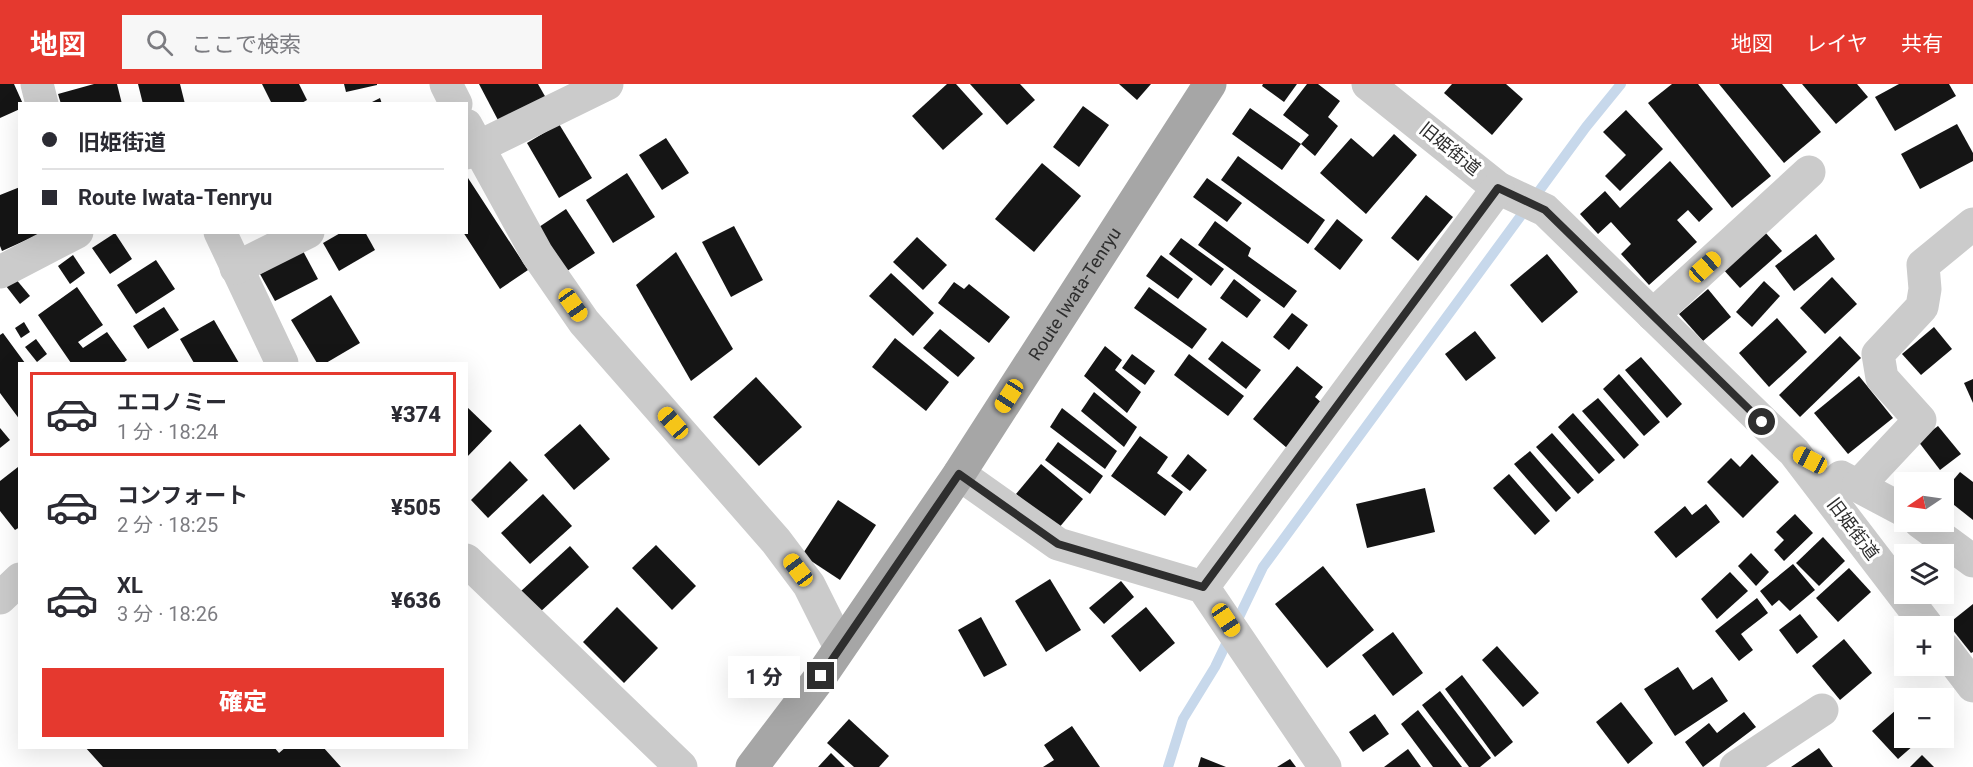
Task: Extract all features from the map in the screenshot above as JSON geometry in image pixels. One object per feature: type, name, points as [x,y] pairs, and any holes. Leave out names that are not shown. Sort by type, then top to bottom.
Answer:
[{"type":"main road","name":"Route Iwata-Tenryu","points":[[752,767],[840,648],[959,474],[1210,84]]},
{"type":"street","points":[[37,84],[42,102]]},
{"type":"street","points":[[446,84],[455,102]]},
{"type":"street","points":[[607,84],[470,142],[537,254],[585,322],[776,541],[809,585],[840,648]]},
{"type":"street","name":"旧姫街道","points":[[1368,84],[1498,188],[1545,210],[1794,452],[1920,616]]},
{"type":"street","points":[[1653,315],[1809,172]]},
{"type":"street","points":[[1203,587],[1498,188]]},
{"type":"street","points":[[1858,486],[1920,420],[1882,378],[1878,354],[1922,307],[1925,289],[1923,266],[1973,224]]},
{"type":"street","points":[[0,272],[73,234]]},
{"type":"street","points":[[221,234],[282,362]]},
{"type":"street","points":[[236,268],[304,234]]},
{"type":"street","points":[[1794,452],[1894,505]]},
{"type":"street","points":[[959,474],[1058,544],[1203,587],[1325,767]]},
{"type":"street","points":[[1934,532],[1973,561]]},
{"type":"street","points":[[468,562],[681,767]]},
{"type":"street","points":[[0,598],[18,581]]},
{"type":"street","points":[[1954,661],[1973,686]]},
{"type":"street","points":[[1736,767],[1822,710]]},
{"type":"building","points":[[0,84],[14,84],[22,102],[18,102],[18,110],[0,118]]},
{"type":"building","points":[[94,84],[117,84],[122,102],[60,102],[58,94]]},
{"type":"building","points":[[138,84],[180,84],[184,102],[142,102]]},
{"type":"building","points":[[262,84],[299,84],[307,100],[304,102],[271,102]]},
{"type":"building","points":[[344,84],[377,84],[377,85],[346,92]]},
{"type":"building","points":[[479,84],[538,84],[546,98],[499,122]]},
{"type":"building","points":[[947,84],[956,84],[983,114],[943,150],[912,116]]},
{"type":"building","points":[[970,84],[1020,84],[1035,100],[1007,125]]},
{"type":"building","points":[[1119,84],[1151,84],[1137,100]]},
{"type":"building","points":[[1263,84],[1297,84],[1284,102],[1262,86]]},
{"type":"building","points":[[1307,84],[1318,84],[1340,101],[1328,117],[1338,126],[1315,156],[1301,144],[1309,135],[1283,115]]},
{"type":"building","points":[[1452,84],[1506,84],[1523,99],[1492,135],[1444,93]]},
{"type":"building","points":[[1672,84],[1698,84],[1771,176],[1732,208],[1648,103]]},
{"type":"building","points":[[1719,84],[1782,84],[1821,132],[1784,163]]},
{"type":"building","points":[[1802,84],[1857,84],[1868,97],[1836,124]]},
{"type":"building","points":[[1899,84],[1949,84],[1956,96],[1895,131],[1875,97]]},
{"type":"building","points":[[1083,106],[1109,125],[1079,167],[1053,147]]},
{"type":"building","points":[[1250,108],[1301,144],[1282,170],[1232,134]]},
{"type":"building","points":[[1626,110],[1663,149],[1620,191],[1605,176],[1626,155],[1603,132]]},
{"type":"building","points":[[559,124],[592,178],[559,198],[527,143]]},
{"type":"building","points":[[1957,124],[1973,153],[1973,161],[1920,189],[1901,154]]},
{"type":"building","points":[[1394,134],[1417,155],[1366,214],[1320,173],[1351,138],[1373,157]]},
{"type":"building","points":[[666,138],[689,173],[662,190],[639,155]]},
{"type":"building","points":[[1238,156],[1325,220],[1308,244],[1221,180]]},
{"type":"building","points":[[1670,161],[1713,209],[1699,222],[1688,210],[1677,220],[1697,242],[1649,285],[1621,254],[1631,244],[1611,222],[1598,234],[1580,214],[1605,191],[1620,208]]},
{"type":"building","points":[[1042,163],[1081,196],[1034,252],[995,219]]},
{"type":"building","points":[[627,173],[655,217],[613,243],[586,200]]},
{"type":"building","points":[[468,178],[528,270],[500,289],[464,234],[468,234]]},
{"type":"building","points":[[1207,178],[1242,203],[1227,222],[1193,197]]},
{"type":"building","points":[[18,188],[18,234],[40,234],[2,251],[0,246],[0,195]]},
{"type":"building","points":[[1426,195],[1453,217],[1418,261],[1391,238]]},
{"type":"building","points":[[566,209],[595,253],[564,273],[536,229]]},
{"type":"building","points":[[1337,219],[1363,240],[1340,270],[1314,249]]},
{"type":"building","points":[[1215,221],[1251,248],[1248,256],[1297,291],[1284,308],[1198,245]]},
{"type":"building","points":[[734,226],[763,280],[731,297],[702,242]]},
{"type":"building","points":[[1764,231],[1782,251],[1740,288],[1722,268]]},
{"type":"building","points":[[116,234],[132,259],[110,274],[92,248]]},
{"type":"building","points":[[339,234],[366,234],[375,250],[339,271],[323,243]]},
{"type":"building","points":[[1816,234],[1835,259],[1794,291],[1775,266]]},
{"type":"building","points":[[917,237],[947,265],[923,290],[893,262]]},
{"type":"building","points":[[1181,238],[1224,269],[1211,286],[1169,254]]},
{"type":"building","points":[[303,251],[318,279],[275,301],[260,274]]},
{"type":"building","points":[[676,252],[733,349],[691,381],[636,285]]},
{"type":"building","points":[[1547,254],[1578,292],[1542,323],[1510,285]]},
{"type":"building","points":[[73,255],[85,273],[70,284],[58,266]]},
{"type":"building","points":[[1161,255],[1193,279],[1178,299],[1146,276]]},
{"type":"building","points":[[156,260],[175,289],[136,314],[117,285]]},
{"type":"building","points":[[891,273],[934,313],[913,336],[869,296]]},
{"type":"building","points":[[1832,277],[1857,304],[1825,334],[1800,308]]},
{"type":"building","points":[[15,278],[30,296],[20,304],[6,286]]},
{"type":"building","points":[[1234,279],[1261,300],[1247,318],[1220,298]]},
{"type":"building","points":[[1764,281],[1780,296],[1752,327],[1736,312]]},
{"type":"building","points":[[954,282],[964,289],[969,284],[1010,317],[989,343],[938,303]]},
{"type":"building","points":[[77,287],[103,325],[78,342],[83,348],[107,332],[127,360],[124,362],[70,362],[38,315]]},
{"type":"building","points":[[1149,287],[1207,329],[1192,349],[1134,308]]},
{"type":"building","points":[[1708,289],[1731,317],[1703,341],[1679,314]]},
{"type":"building","points":[[331,295],[360,343],[328,362],[316,362],[291,320]]},
{"type":"building","points":[[164,307],[179,330],[148,349],[133,326]]},
{"type":"building","points":[[1292,313],[1308,325],[1289,350],[1273,337]]},
{"type":"building","points":[[1777,318],[1807,352],[1769,387],[1739,353]]},
{"type":"building","points":[[214,320],[238,362],[193,362],[180,339]]},
{"type":"building","points":[[24,322],[30,332],[21,338],[15,328]]},
{"type":"building","points":[[1934,327],[1952,349],[1921,375],[1902,354]]},
{"type":"building","points":[[940,329],[975,358],[958,377],[923,348]]},
{"type":"building","points":[[1475,331],[1496,358],[1466,381],[1445,354]]},
{"type":"building","points":[[3,333],[24,362],[18,362],[18,417],[0,393],[0,335]]},
{"type":"building","points":[[1840,336],[1861,358],[1800,417],[1779,395]]},
{"type":"building","points":[[895,338],[949,382],[926,411],[872,367]]},
{"type":"building","points":[[36,339],[47,354],[37,362],[25,347]]},
{"type":"building","points":[[1222,341],[1261,370],[1246,389],[1208,359]]},
{"type":"building","points":[[1105,346],[1122,360],[1115,370],[1141,392],[1127,413],[1084,376]]},
{"type":"building","points":[[1132,354],[1155,371],[1145,385],[1122,368]]},
{"type":"building","points":[[1189,354],[1244,396],[1228,416],[1174,375]]},
{"type":"building","points":[[1641,357],[1682,404],[1667,418],[1625,370]]},
{"type":"building","points":[[1297,366],[1323,387],[1315,397],[1323,404],[1287,448],[1253,419]]},
{"type":"building","points":[[1619,374],[1660,422],[1644,436],[1603,389]]},
{"type":"building","points":[[1859,376],[1893,418],[1848,454],[1814,413]]},
{"type":"building","points":[[756,377],[802,427],[759,466],[713,417]]},
{"type":"building","points":[[1973,379],[1973,403],[1964,383]]},
{"type":"building","points":[[1094,392],[1137,427],[1124,447],[1081,411]]},
{"type":"building","points":[[1598,398],[1639,445],[1624,459],[1582,411]]},
{"type":"building","points":[[468,408],[492,431],[468,456]]},
{"type":"building","points":[[1062,408],[1117,451],[1105,469],[1050,427]]},
{"type":"building","points":[[1573,413],[1615,460],[1599,474],[1558,427]]},
{"type":"building","points":[[580,424],[610,459],[574,490],[544,455]]},
{"type":"building","points":[[1938,426],[1961,454],[1940,470],[1918,441]]},
{"type":"building","points":[[0,428],[10,440],[0,448]]},
{"type":"building","points":[[1552,433],[1594,480],[1578,494],[1536,447]]},
{"type":"building","points":[[1140,436],[1168,457],[1157,473],[1183,492],[1165,516],[1111,476]]},
{"type":"building","points":[[1058,442],[1103,476],[1090,494],[1045,460]]},
{"type":"building","points":[[1530,451],[1571,498],[1556,512],[1514,464]]},
{"type":"building","points":[[1188,454],[1207,470],[1190,491],[1171,476]]},
{"type":"building","points":[[1752,454],[1779,482],[1743,518],[1707,482],[1731,458],[1740,467]]},
{"type":"building","points":[[510,461],[528,480],[488,518],[471,500]]},
{"type":"building","points":[[1041,464],[1083,499],[1058,529],[1016,494]]},
{"type":"building","points":[[18,467],[18,528],[15,530],[0,511],[0,481]]},
{"type":"building","points":[[1960,472],[1973,482],[1973,520],[1954,505],[1954,479]]},
{"type":"building","points":[[1509,474],[1550,521],[1535,535],[1493,488]]},
{"type":"building","points":[[1425,488],[1435,532],[1367,548],[1356,504]]},
{"type":"building","points":[[543,494],[572,526],[530,564],[501,533]]},
{"type":"building","points":[[838,500],[876,525],[840,580],[802,555]]},
{"type":"building","points":[[1706,504],[1720,522],[1676,558],[1654,532],[1685,506],[1692,515]]},
{"type":"building","points":[[1795,514],[1813,533],[1784,561],[1774,550],[1784,540],[1776,532]]},
{"type":"building","points":[[1823,537],[1845,561],[1819,586],[1796,563]]},
{"type":"building","points":[[656,545],[696,586],[672,610],[632,568]]},
{"type":"building","points":[[570,546],[589,567],[539,613],[520,592]]},
{"type":"building","points":[[1751,553],[1769,572],[1756,586],[1738,566]]},
{"type":"building","points":[[1793,564],[1815,590],[1790,611],[1779,600],[1772,606],[1760,591]]},
{"type":"building","points":[[1323,566],[1374,630],[1327,668],[1275,604]]},
{"type":"building","points":[[1849,568],[1871,592],[1838,622],[1816,598]]},
{"type":"building","points":[[1730,572],[1748,591],[1717,619],[1701,599]]},
{"type":"building","points":[[1050,579],[1081,630],[1046,652],[1015,601]]},
{"type":"building","points":[[1121,581],[1134,597],[1104,624],[1089,608]]},
{"type":"building","points":[[1757,598],[1768,613],[1741,634],[1753,650],[1739,661],[1715,631]]},
{"type":"building","points":[[1973,604],[1973,652],[1971,653],[1954,632],[1954,619]]},
{"type":"building","points":[[617,607],[658,648],[624,683],[583,642]]},
{"type":"building","points":[[1146,607],[1175,643],[1140,672],[1111,636]]},
{"type":"building","points":[[1800,614],[1818,637],[1797,654],[1779,630]]},
{"type":"building","points":[[981,617],[1007,665],[984,677],[958,630]]},
{"type":"building","points":[[1393,632],[1423,673],[1393,696],[1362,655]]},
{"type":"building","points":[[1844,639],[1872,673],[1840,700],[1812,666]]},
{"type":"building","points":[[1497,646],[1539,693],[1523,707],[1482,660]]},
{"type":"building","points":[[1678,667],[1693,690],[1712,677],[1728,701],[1675,736],[1644,689]]},
{"type":"building","points":[[1462,675],[1513,742],[1495,757],[1445,689]]},
{"type":"building","points":[[1440,691],[1491,758],[1480,767],[1469,767],[1422,705]]},
{"type":"building","points":[[1621,702],[1653,743],[1628,764],[1596,722]]},
{"type":"building","points":[[1418,710],[1462,767],[1433,767],[1401,724]]},
{"type":"building","points":[[1744,712],[1756,727],[1703,767],[1685,742],[1709,723],[1717,733]]},
{"type":"building","points":[[1894,712],[1894,748],[1911,748],[1898,759],[1872,731]]},
{"type":"building","points":[[1375,714],[1389,734],[1363,752],[1349,732]]},
{"type":"building","points":[[849,719],[889,756],[879,767],[854,767],[827,743]]},
{"type":"building","points":[[1072,726],[1100,767],[1043,767],[1054,760],[1044,745]]},
{"type":"building","points":[[1819,748],[1833,767],[1791,767]]},
{"type":"building","points":[[87,749],[276,749],[279,753],[284,749],[325,749],[341,767],[103,767]]},
{"type":"building","points":[[1408,749],[1421,767],[1384,767]]},
{"type":"building","points":[[831,753],[845,767],[818,767]]},
{"type":"building","points":[[1922,755],[1934,767],[1910,767]]},
{"type":"building","points":[[1201,757],[1226,767],[1198,767]]},
{"type":"building","points":[[1290,759],[1296,767],[1277,767]]},
{"type":"waterway","points":[[1168,767],[1183,719],[1215,667],[1263,567],[1586,127],[1621,84]]},
{"type":"route","points":[[821,676],[959,474],[1058,544],[1203,587],[1498,188],[1545,210],[1762,422]]}]
